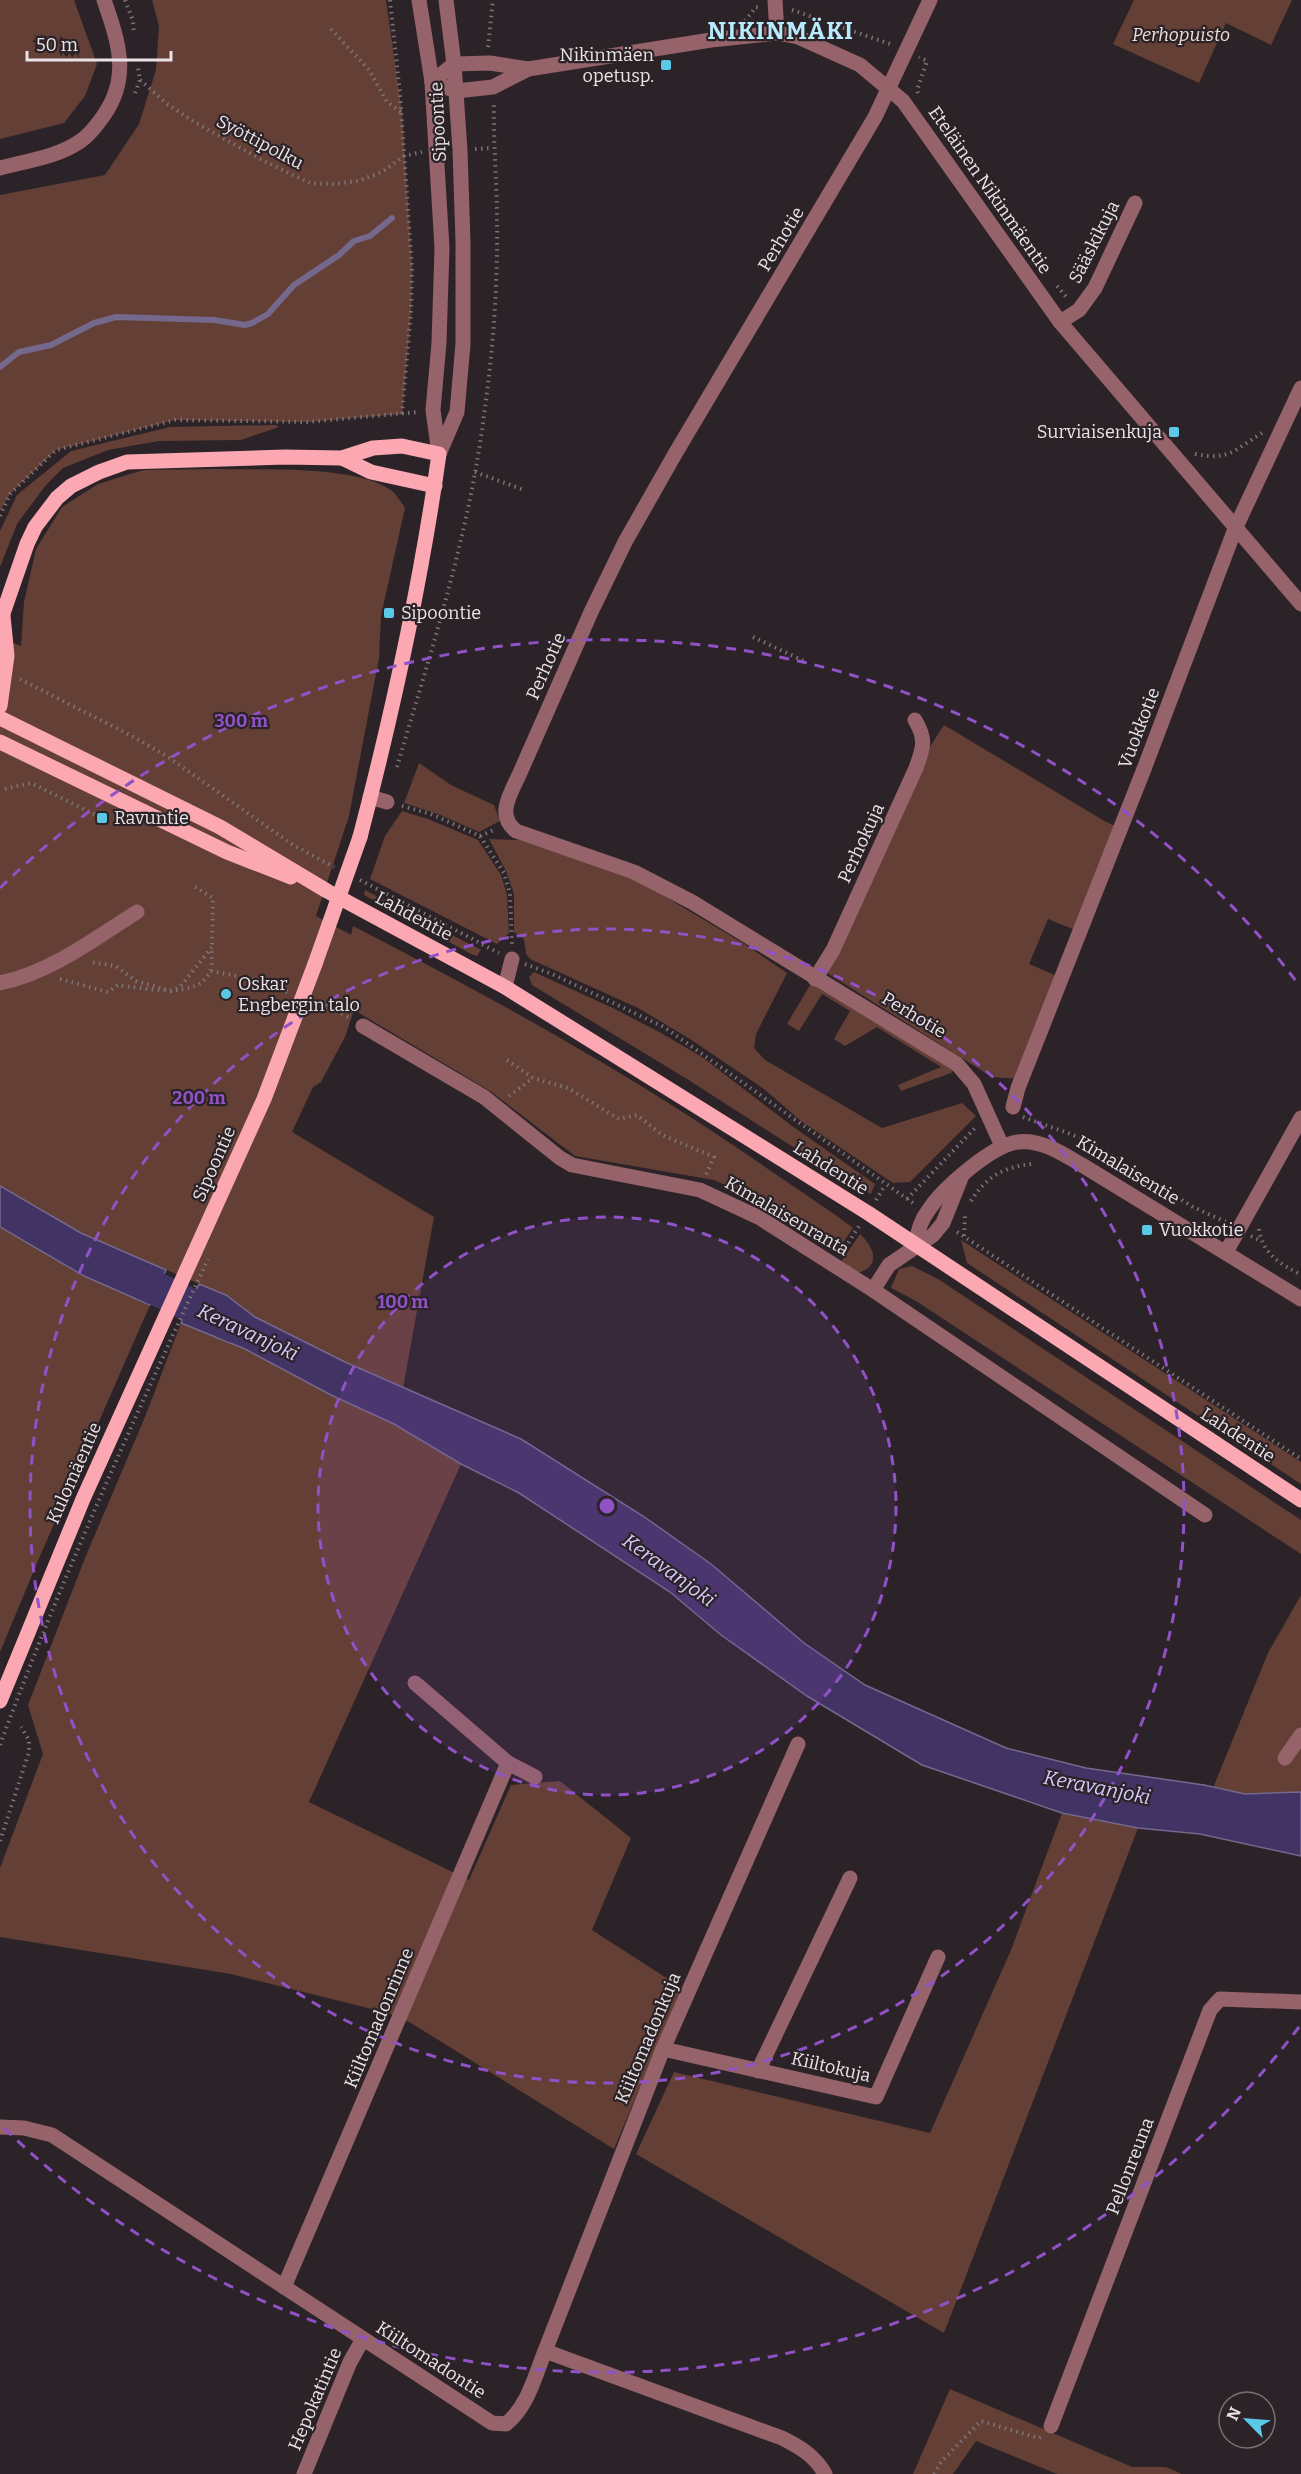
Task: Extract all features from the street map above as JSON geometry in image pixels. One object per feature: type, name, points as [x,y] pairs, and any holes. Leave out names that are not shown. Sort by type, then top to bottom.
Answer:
[{"type":"main road","points":[[0,706],[7,657],[2,619],[35,527],[57,498],[71,486],[99,472],[127,462],[285,457],[342,458],[373,448],[402,446],[439,453]]},
{"type":"main road","name":"Sipoontie","points":[[190,1265],[264,1099],[360,837],[414,599],[439,453]]},
{"type":"main road","points":[[342,458],[371,472],[435,486]]},
{"type":"main road","name":"Lahdentie","points":[[0,718],[220,827],[327,891],[505,987],[915,1245],[1301,1500]]},
{"type":"main road","name":"Lahdentie","points":[[0,742],[227,852],[327,891]]},
{"type":"main road","name":"Kulomäentie","points":[[0,1701],[83,1499],[190,1265]]},
{"type":"street","points":[[0,168],[58,153],[80,142],[96,127],[112,104],[119,86],[122,67],[104,0]]},
{"type":"street","name":"Sipoontie","points":[[419,0],[432,82],[442,248],[439,343],[433,410],[439,453]]},
{"type":"street","name":"Sipoontie","points":[[439,453],[457,412],[463,344],[463,242],[456,91],[446,0]]},
{"type":"street","points":[[775,0],[777,33]]},
{"type":"street","name":"Perhotie","points":[[930,0],[875,117],[625,542],[591,612],[508,800],[505,816],[507,824],[516,831],[634,872],[683,897],[957,1064],[974,1084],[1002,1146]]},
{"type":"street","name":"Eteläinen Nikinmäentie","points":[[454,64],[490,63],[528,69],[711,40],[777,33],[798,37],[860,65],[903,100],[1060,322],[1301,604]]},
{"type":"street","points":[[432,82],[454,64]]},
{"type":"street","name":"Eteläinen Nikinmäentie","points":[[432,82],[456,91],[493,87],[528,69]]},
{"type":"street","name":"Sääskikuja","points":[[1060,322],[1079,310],[1095,288],[1135,203]]},
{"type":"street","points":[[1235,529],[1301,388]]},
{"type":"street","name":"Vuokkotie","points":[[1017,1112],[1018,1088],[1144,769],[1235,529]]},
{"type":"street","name":"Perhokuja","points":[[815,978],[833,950],[916,768],[924,743],[922,731],[915,720]]},
{"type":"street","points":[[370,797],[387,802]]},
{"type":"street","points":[[0,982],[36,972],[67,956],[137,912]]},
{"type":"street","points":[[505,987],[512,959]]},
{"type":"street","name":"Kimalaisenranta","points":[[363,1026],[484,1097],[572,1165],[700,1190],[760,1218],[873,1290],[1205,1515]]},
{"type":"street","points":[[1226,1252],[1301,1118]]},
{"type":"street","name":"Kimalaisentie","points":[[915,1245],[926,1212],[938,1197],[983,1158],[1002,1146],[1019,1142],[1035,1143],[1057,1150],[1301,1299]]},
{"type":"street","points":[[873,1290],[890,1265],[915,1245]]},
{"type":"street","points":[[414,1683],[508,1763],[536,1777]]},
{"type":"street","points":[[1285,1758],[1301,1735]]},
{"type":"street","name":"Kiiltomadonkuja","points":[[545,2351],[663,2049],[798,1744]]},
{"type":"street","name":"Kiiltomadonrinne","points":[[284,2287],[508,1763]]},
{"type":"street","points":[[758,2071],[850,1878]]},
{"type":"street","name":"Kiiltokuja","points":[[663,2049],[876,2097],[938,1957]]},
{"type":"street","name":"Pellonreuna","points":[[1051,2426],[1200,2031],[1210,2010],[1220,1999],[1301,2001]]},
{"type":"street","name":"Kiiltomadontie","points":[[0,2127],[24,2128],[52,2135],[492,2422],[506,2424],[516,2416],[545,2351]]},
{"type":"street","name":"Hepokatintie","points":[[304,2474],[350,2362],[363,2339]]},
{"type":"street","points":[[545,2351],[782,2438],[803,2449],[818,2462],[825,2474]]},
{"type":"path","points":[[0,516],[10,494],[56,450],[176,420],[309,422],[402,414],[409,343],[412,268],[402,112],[390,0]]},
{"type":"path","points":[[488,48],[493,0]]},
{"type":"path","points":[[332,29],[369,70],[387,102],[402,112]]},
{"type":"path","points":[[923,99],[916,90],[927,62]]},
{"type":"path","name":"Syöttipolku","points":[[140,80],[166,104],[196,123],[264,161],[310,183],[335,184],[358,181],[382,172],[412,153]]},
{"type":"path","points":[[397,768],[446,600],[475,472],[484,415],[495,285],[497,220],[493,148],[495,102]]},
{"type":"path","points":[[1054,282],[1079,310]]},
{"type":"path","points":[[1196,462],[1189,452],[1214,458],[1226,456],[1287,417]]},
{"type":"path","points":[[475,472],[524,490]]},
{"type":"path","points":[[753,637],[806,662]]},
{"type":"path","points":[[19,679],[130,735],[168,757],[293,845],[335,867]]},
{"type":"path","points":[[5,789],[31,783],[102,818]]},
{"type":"path","points":[[387,802],[431,814],[480,836],[504,873],[510,894],[512,959]]},
{"type":"path","points":[[356,878],[512,959],[552,974],[664,1027],[907,1199],[977,1126]]},
{"type":"path","points":[[36,972],[108,993],[118,985],[171,991],[183,990],[202,982],[211,971],[213,898],[195,886]]},
{"type":"path","points":[[67,956],[90,963],[116,966],[136,981],[171,991],[180,987],[212,947]]},
{"type":"path","points":[[211,971],[252,979],[291,994]]},
{"type":"path","points":[[321,1001],[363,1026]]},
{"type":"path","points":[[507,1060],[533,1078],[568,1088],[619,1119],[637,1115],[662,1135],[714,1157],[700,1190]]},
{"type":"path","points":[[484,1097],[511,1096],[533,1078]]},
{"type":"path","points":[[1017,1112],[1087,1140],[1194,1208],[1224,1221]]},
{"type":"path","points":[[1032,1164],[1007,1167],[992,1176],[979,1189],[968,1208],[963,1237],[1301,1459]]},
{"type":"path","points":[[834,1265],[856,1230]]},
{"type":"path","points":[[1261,1241],[1268,1253],[1301,1275]]},
{"type":"path","points":[[0,1745],[37,1645],[80,1541],[208,1259]]},
{"type":"path","points":[[0,1841],[29,1752],[29,1740],[21,1727]]},
{"type":"path","points":[[934,2474],[941,2462],[981,2421],[1038,2438],[1046,2435],[1051,2426]]},
{"type":"green space","points":[[0,0],[74,0],[97,64],[85,96],[64,123],[0,139]]},
{"type":"green space","points":[[152,0],[386,0],[402,113],[412,268],[411,311],[402,414],[308,422],[175,420],[56,450],[10,494],[0,511],[0,195],[105,175],[139,124],[156,70],[159,26]]},
{"type":"green space","name":"Perhopuisto","points":[[1134,0],[1292,0],[1271,45],[1226,23],[1199,83],[1113,44]]},
{"type":"green space","points":[[275,425],[279,427],[241,440],[159,441],[108,450],[63,468],[46,485],[17,524],[0,567],[0,531],[17,495],[71,451],[170,427]]},
{"type":"green space","points":[[143,470],[307,470],[355,476],[391,490],[405,508],[381,616],[379,658],[349,816],[316,916],[351,935],[353,926],[460,982],[566,1041],[721,1137],[853,1228],[836,1253],[732,1188],[714,1180],[575,1156],[490,1091],[354,1010],[345,1037],[321,1082],[313,1087],[292,1132],[434,1217],[403,1388],[255,1317],[225,1295],[81,1233],[0,1186],[0,638],[21,646],[24,602],[36,549],[62,507],[98,484]]},
{"type":"green space","points":[[944,725],[1106,822],[1121,828],[1080,932],[1048,919],[1029,964],[1062,978],[1022,1079],[992,1077],[824,971],[916,768]]},
{"type":"green space","points":[[419,763],[451,785],[494,805],[500,821],[479,832],[438,814],[404,803]]},
{"type":"green space","points":[[402,811],[478,840],[501,875],[507,895],[509,933],[497,944],[370,879],[385,836]]},
{"type":"green space","points":[[489,839],[519,840],[637,880],[743,943],[787,973],[756,1034],[754,1048],[765,1060],[882,1128],[962,1103],[976,1116],[910,1182],[893,1183],[801,1121],[764,1089],[690,1039],[638,1008],[530,959],[526,954],[524,939],[514,932],[514,894],[506,871]]},
{"type":"green space","points":[[365,890],[481,950],[477,956],[471,954],[364,895]]},
{"type":"green space","points":[[534,972],[615,1009],[702,1057],[792,1126],[875,1184],[871,1194],[846,1181],[687,1079],[532,985],[529,977]]},
{"type":"green space","points":[[812,982],[955,1069],[951,1073],[901,1091],[898,1085],[941,1067],[877,1027],[845,1046],[834,1039],[850,1011],[822,994],[799,1031],[787,1024]]},
{"type":"green space","points":[[0,1227],[84,1276],[150,1305],[0,1652]]},
{"type":"green space","points":[[860,1234],[872,1250],[873,1261],[865,1270],[857,1273],[841,1262]]},
{"type":"green space","points":[[961,1240],[1301,1462],[1301,1484],[967,1263]]},
{"type":"green space","points":[[912,1266],[938,1279],[1301,1520],[1301,1554],[916,1301],[891,1288],[899,1269]]},
{"type":"green space","points":[[181,1323],[245,1349],[331,1395],[394,1424],[461,1464],[309,1802],[469,1880],[511,1785],[560,1781],[631,1838],[592,1930],[682,1988],[614,2149],[411,2023],[388,2013],[231,1974],[0,1937],[0,1868],[43,1754],[28,1705]]},
{"type":"green space","points":[[1301,1595],[1301,1792],[1245,1794],[1213,1788],[1268,1653]]},
{"type":"green space","points":[[1062,1813],[1138,1828],[944,2333],[636,2154],[674,2072],[930,2133],[1011,1950]]},
{"type":"green space","points":[[950,2389],[1132,2467],[1166,2467],[1182,2474],[1057,2474],[976,2441],[953,2474],[913,2474]]},
{"type":"water","points":[[0,1186],[81,1233],[166,1270],[150,1305],[84,1276],[0,1227]]},
{"type":"water","points":[[199,1284],[226,1295],[255,1317],[345,1362],[521,1439],[643,1516],[711,1564],[804,1643],[865,1685],[1006,1748],[1086,1768],[1204,1785],[1245,1794],[1301,1792],[1301,1856],[1200,1834],[1138,1828],[1062,1813],[922,1765],[807,1696],[721,1635],[670,1592],[519,1493],[461,1464],[394,1424],[331,1395],[245,1349],[181,1323]]},
{"type":"waterway","points":[[0,367],[19,352],[51,345],[94,323],[116,317],[214,320],[245,325],[252,323],[268,314],[294,285],[339,255],[354,241],[370,236],[392,218]]},
{"type":"waterway","name":"Keravanjoki","points":[[115,1269],[232,1325]]},
{"type":"place","name":"Nikinmäen opetusp.","points":[[666,65]]},
{"type":"place","name":"Surviaisenkuja","points":[[1174,432]]},
{"type":"place","name":"Sipoontie","points":[[389,613]]},
{"type":"place","name":"Ravuntie","points":[[102,818]]},
{"type":"place","name":"Oskar Engbergin talo","points":[[226,994]]},
{"type":"place","name":"Vuokkotie","points":[[1147,1230]]},
{"type":"district","name":"NIKINMÄKI","points":[[781,31]]}]
